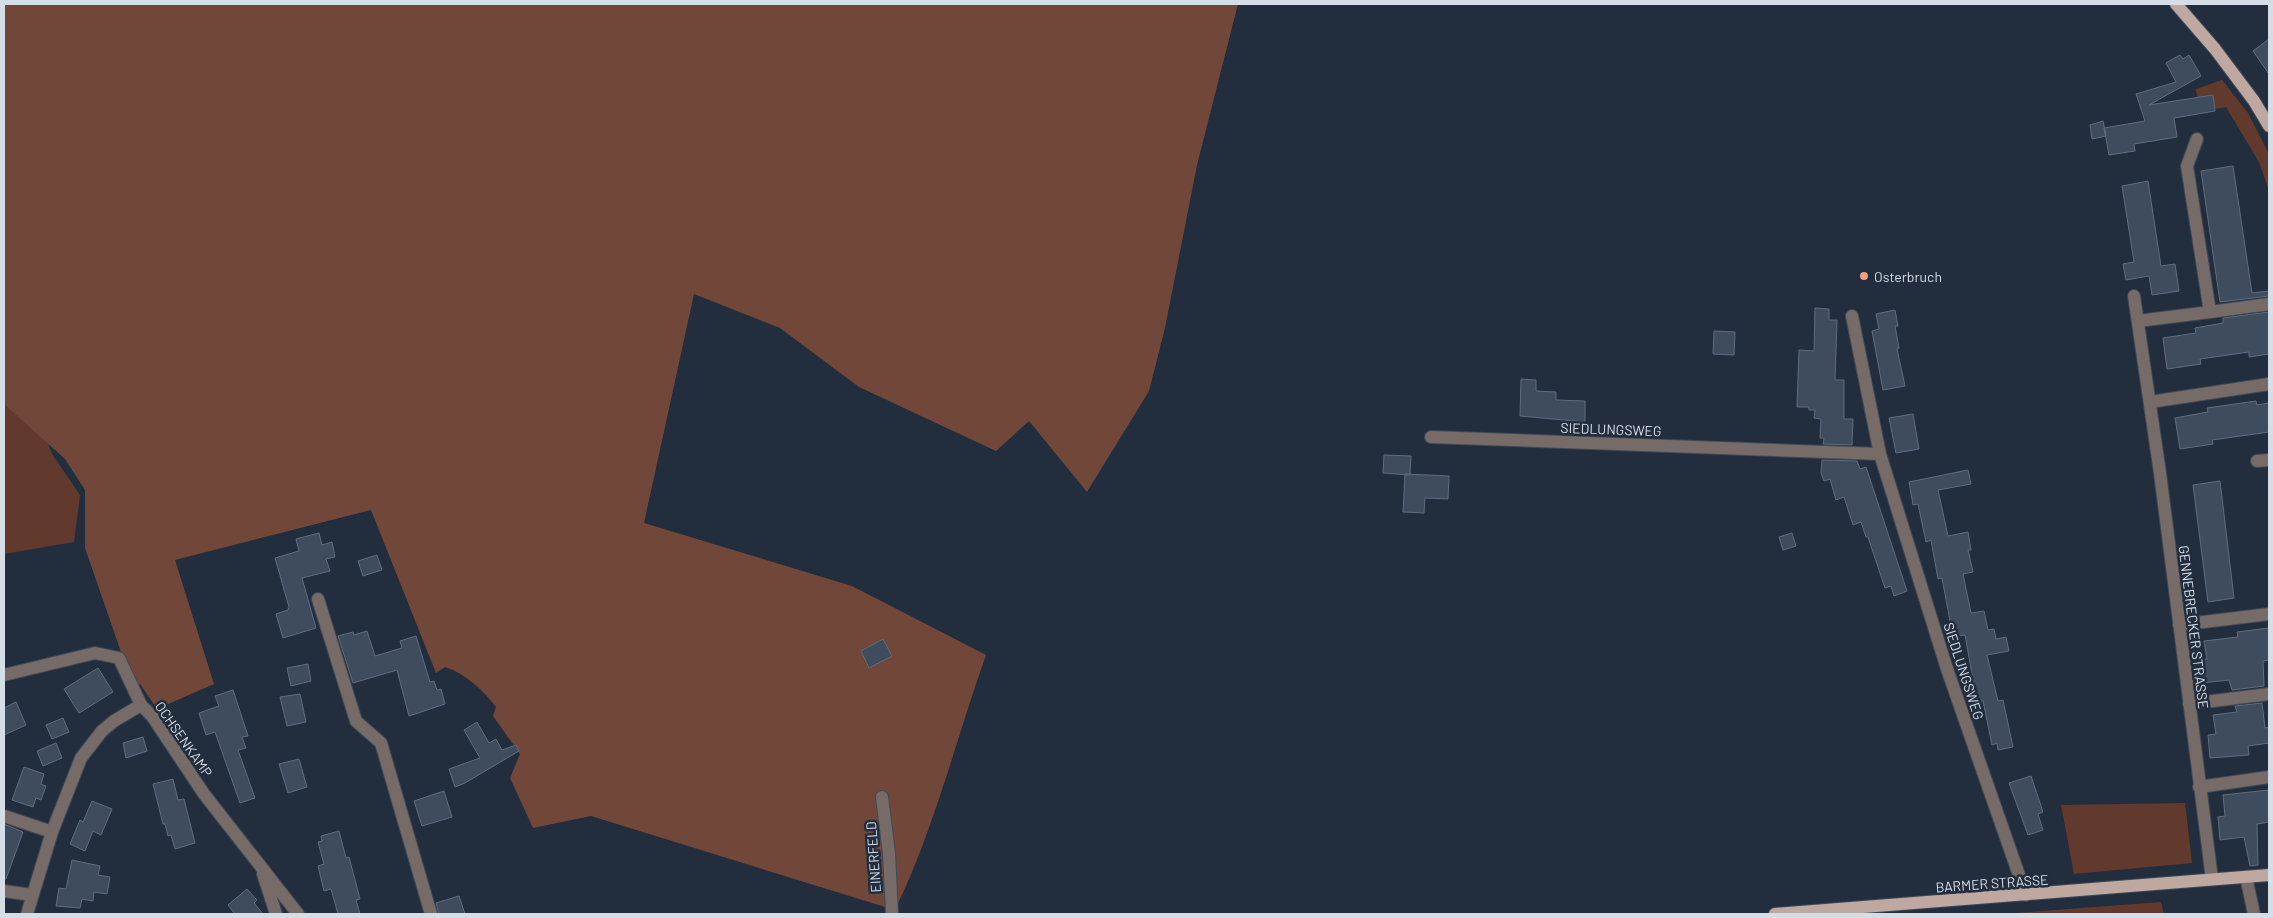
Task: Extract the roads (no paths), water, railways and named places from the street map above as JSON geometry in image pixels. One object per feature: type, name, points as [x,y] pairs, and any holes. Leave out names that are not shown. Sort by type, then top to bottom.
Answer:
[{"type":"main road","points":[[2176,4],[2215,49],[2254,101],[2269,126]]},
{"type":"main road","points":[[2212,879],[2269,875]]},
{"type":"main road","name":"BARMER STRASSE","points":[[1775,914],[2212,879]]},
{"type":"street","points":[[2197,139],[2187,166],[2210,312]]},
{"type":"street","name":"GENNEBRECKER STRASSE","points":[[2134,296],[2150,402],[2212,879]]},
{"type":"street","points":[[2138,321],[2269,304]]},
{"type":"street","name":"SIEDLUNGSWEG","points":[[1852,316],[1880,454],[1946,669],[2026,895]]},
{"type":"street","points":[[2150,402],[2269,384]]},
{"type":"street","name":"SIEDLUNGSWEG","points":[[1431,437],[1880,454]]},
{"type":"street","points":[[318,598],[356,720],[381,743],[431,914]]},
{"type":"street","points":[[2179,625],[2269,614]]},
{"type":"street","points":[[4,675],[95,653],[119,658],[141,705]]},
{"type":"street","points":[[2189,704],[2269,694]]},
{"type":"street","name":"OCHSENKAMP","points":[[27,914],[52,832],[81,758],[91,743],[114,721],[141,705],[152,716],[204,794],[298,914]]},
{"type":"street","points":[[2199,787],[2269,777]]},
{"type":"street","name":"EINERFELD","points":[[882,797],[889,853],[892,914]]},
{"type":"street","points":[[4,816],[52,832]]},
{"type":"street","points":[[261,867],[276,914]]},
{"type":"street","points":[[2246,877],[2254,914]]},
{"type":"street","points":[[4,891],[32,895]]},
{"type":"place","name":"Osterbruch","points":[[1864,276]]}]
